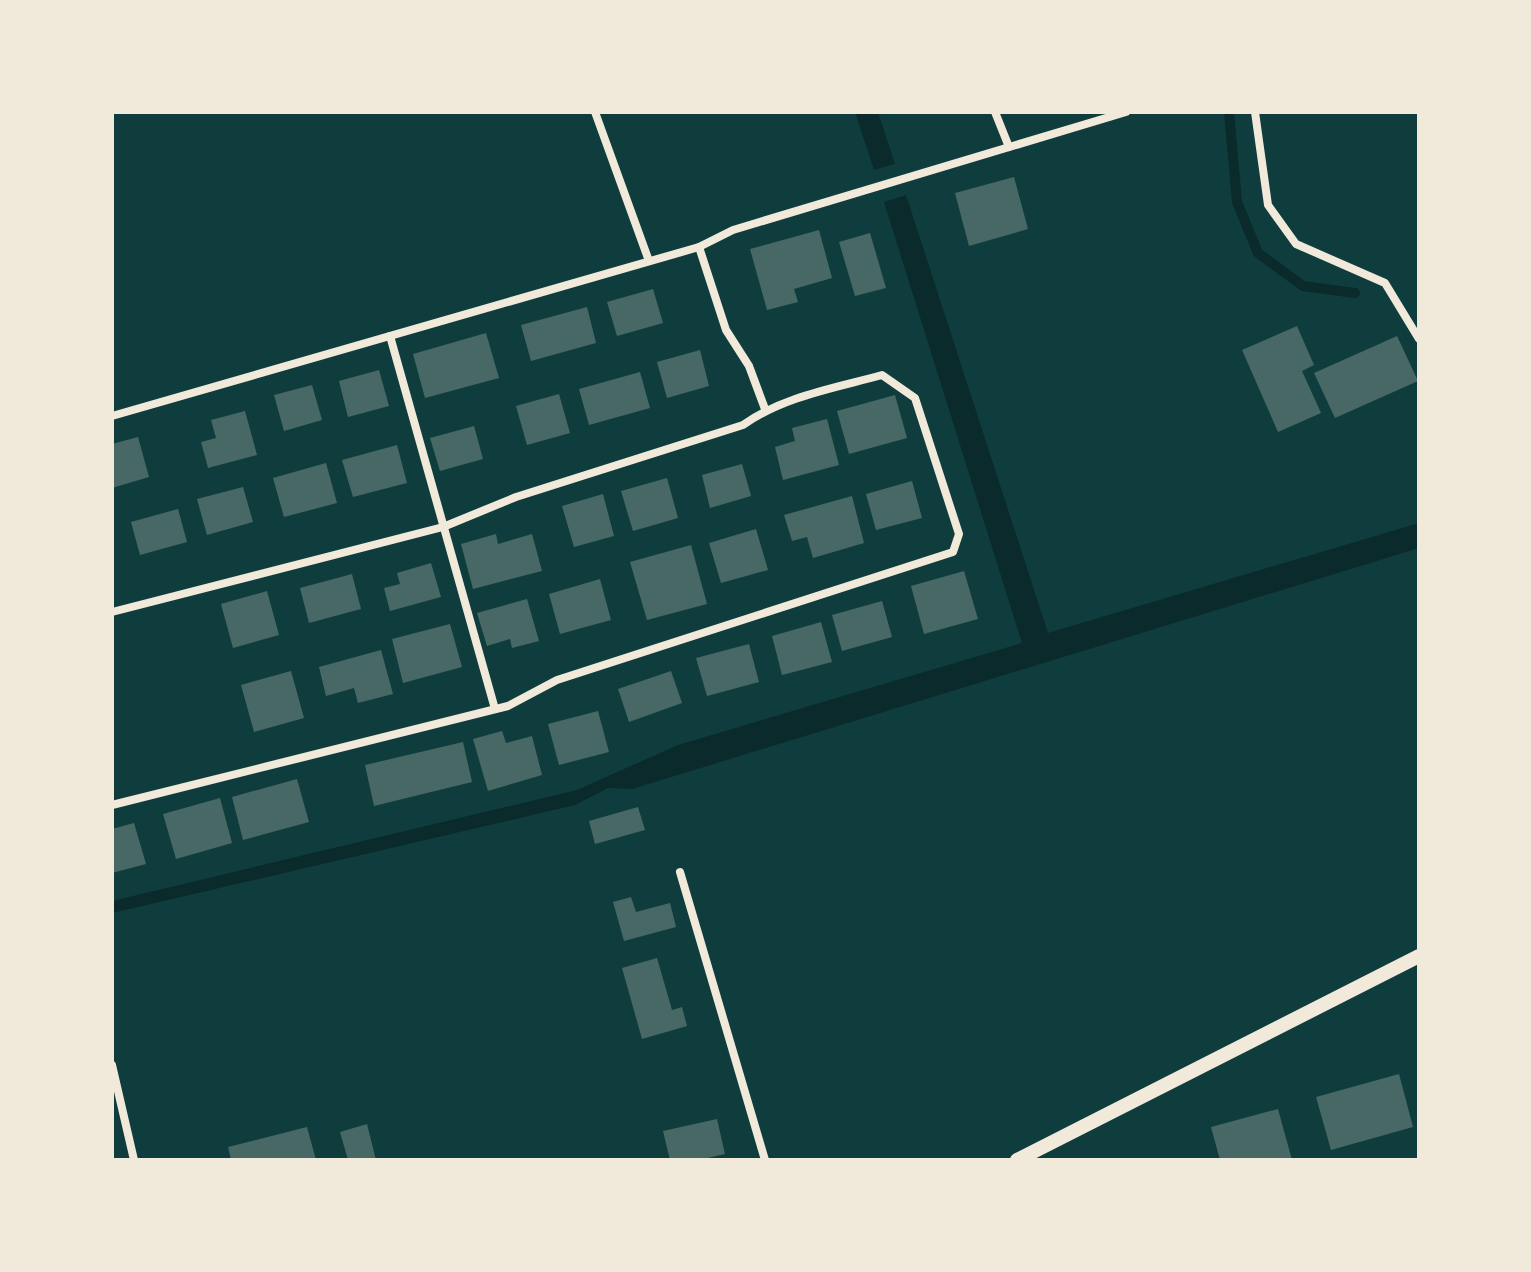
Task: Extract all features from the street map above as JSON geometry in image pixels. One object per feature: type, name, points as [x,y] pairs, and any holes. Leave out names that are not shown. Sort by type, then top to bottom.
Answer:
[{"type":"street","points":[[595,112],[649,261]]},
{"type":"street","points":[[995,112],[1009,147]]},
{"type":"street","points":[[112,416],[699,247],[733,230],[1126,112]]},
{"type":"street","points":[[1255,112],[1268,205],[1296,244],[1385,283],[1419,339]]},
{"type":"street","points":[[699,247],[726,330],[749,366],[765,409]]},
{"type":"street","points":[[390,336],[495,709]]},
{"type":"street","points":[[112,612],[443,527],[516,497],[743,425],[765,409],[882,375],[915,398],[959,534],[953,552],[557,680],[508,706],[112,805]]},
{"type":"street","points":[[680,872],[765,1160]]},
{"type":"street","points":[[1017,1160],[1419,956]]},
{"type":"street","points":[[112,1065],[134,1160]]},
{"type":"water","points":[[855,112],[878,112],[895,164],[874,170]]},
{"type":"water","points":[[906,195],[1048,633],[1419,523],[1419,548],[632,789],[608,788],[575,805],[112,913],[112,901],[577,790],[678,745],[1022,643],[884,202]]},
{"type":"building","points":[[1014,177],[1028,229],[969,246],[955,193]]},
{"type":"building","points":[[819,230],[832,278],[794,289],[798,302],[767,310],[750,249]]},
{"type":"building","points":[[870,233],[886,288],[855,296],[839,242]]},
{"type":"building","points":[[653,289],[663,323],[617,336],[607,302]]},
{"type":"building","points":[[587,307],[596,343],[531,361],[521,325]]},
{"type":"building","points":[[1297,326],[1314,365],[1302,371],[1321,413],[1278,432],[1242,350]]},
{"type":"building","points":[[486,333],[499,378],[425,398],[413,354]]},
{"type":"building","points":[[1397,336],[1418,381],[1335,418],[1314,373]]},
{"type":"building","points":[[700,350],[709,386],[667,398],[657,362]]},
{"type":"building","points":[[379,370],[389,406],[348,417],[339,381]]},
{"type":"building","points":[[640,372],[650,408],[589,425],[579,389]]},
{"type":"building","points":[[312,385],[322,420],[284,431],[274,395]]},
{"type":"building","points":[[559,394],[570,433],[527,445],[516,406]]},
{"type":"building","points":[[895,395],[907,438],[849,454],[837,411]]},
{"type":"building","points":[[245,411],[257,455],[208,468],[201,442],[216,438],[211,420]]},
{"type":"building","points":[[827,419],[839,465],[783,480],[775,447],[795,441],[792,428]]},
{"type":"building","points":[[474,426],[483,459],[440,471],[430,438]]},
{"type":"building","points":[[138,437],[149,477],[112,488],[112,444]]},
{"type":"building","points":[[397,445],[407,483],[353,497],[342,460]]},
{"type":"building","points":[[326,463],[337,503],[284,517],[273,478]]},
{"type":"building","points":[[742,464],[751,496],[710,508],[702,475]]},
{"type":"building","points":[[667,478],[678,518],[633,531],[621,491]]},
{"type":"building","points":[[912,481],[922,518],[876,530],[866,494]]},
{"type":"building","points":[[243,487],[253,522],[207,535],[197,499]]},
{"type":"building","points":[[603,494],[614,536],[574,547],[562,506]]},
{"type":"building","points":[[852,496],[864,543],[813,558],[807,537],[792,541],[784,515]]},
{"type":"building","points":[[178,509],[187,542],[140,555],[131,522]]},
{"type":"building","points":[[756,529],[768,570],[721,583],[709,543]]},
{"type":"building","points":[[496,534],[498,544],[532,534],[542,571],[473,589],[461,544]]},
{"type":"building","points":[[691,545],[707,604],[647,620],[630,562]]},
{"type":"building","points":[[431,563],[441,597],[390,611],[384,588],[400,584],[397,573]]},
{"type":"building","points":[[964,571],[978,619],[924,634],[911,586]]},
{"type":"building","points":[[352,574],[361,609],[309,623],[300,588]]},
{"type":"building","points":[[600,579],[611,620],[560,634],[549,594]]},
{"type":"building","points":[[267,591],[279,635],[233,648],[221,604]]},
{"type":"building","points":[[527,599],[539,641],[512,648],[510,639],[487,646],[477,613]]},
{"type":"building","points":[[882,601],[892,637],[842,651],[832,615]]},
{"type":"building","points":[[821,622],[832,662],[782,675],[772,636]]},
{"type":"building","points":[[450,624],[462,667],[403,683],[392,639]]},
{"type":"building","points":[[749,644],[759,682],[707,696],[696,658]]},
{"type":"building","points":[[381,650],[393,694],[358,703],[354,688],[326,696],[319,667]]},
{"type":"building","points":[[291,671],[304,718],[254,732],[241,685]]},
{"type":"building","points":[[671,671],[682,703],[629,722],[618,689]]},
{"type":"building","points":[[598,711],[609,752],[559,765],[548,724]]},
{"type":"building","points":[[502,731],[506,743],[532,736],[542,775],[488,791],[473,739]]},
{"type":"building","points":[[463,742],[472,782],[374,806],[365,765]]},
{"type":"building","points":[[297,779],[309,822],[243,840],[232,797]]},
{"type":"building","points":[[220,798],[232,843],[176,859],[163,814]]},
{"type":"building","points":[[638,807],[645,830],[595,844],[589,821]]},
{"type":"building","points":[[134,823],[146,864],[112,873],[112,829]]},
{"type":"building","points":[[631,897],[636,912],[670,903],[676,927],[624,941],[613,902]]},
{"type":"building","points":[[657,958],[672,1010],[682,1007],[687,1026],[642,1039],[622,968]]},
{"type":"building","points":[[1399,1074],[1413,1127],[1331,1150],[1316,1097]]},
{"type":"building","points":[[1278,1109],[1292,1160],[1220,1160],[1211,1127]]},
{"type":"building","points":[[717,1119],[725,1154],[699,1160],[670,1160],[663,1131]]},
{"type":"building","points":[[367,1124],[376,1160],[348,1160],[340,1132]]},
{"type":"building","points":[[307,1127],[316,1160],[231,1160],[228,1147]]},
{"type":"waterway","points":[[1229,112],[1237,202],[1258,253],[1303,286],[1355,293]]}]
